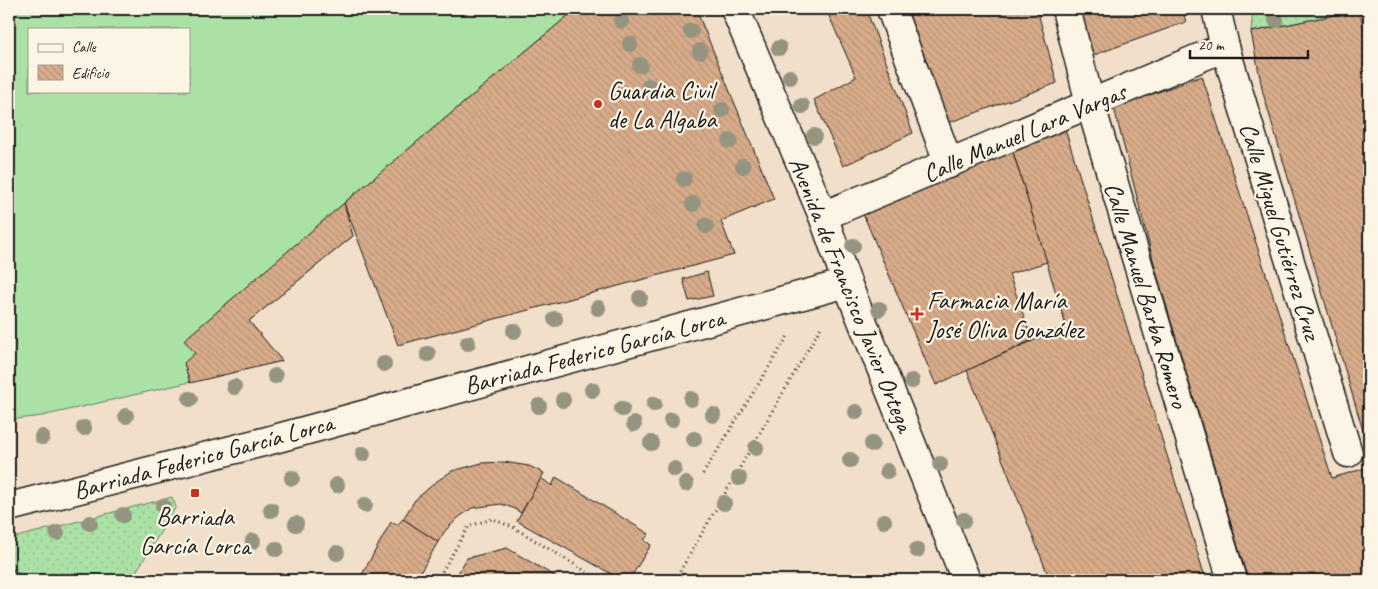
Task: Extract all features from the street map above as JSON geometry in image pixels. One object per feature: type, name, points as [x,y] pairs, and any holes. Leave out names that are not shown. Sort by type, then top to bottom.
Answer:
[{"type":"street","name":"Avenida de Francisco Javier Ortega","points":[[735,9],[824,216],[847,283],[966,580]]},
{"type":"street","points":[[891,9],[949,164]]},
{"type":"street","name":"Calle Manuel Barba Romero","points":[[1066,9],[1090,103],[1232,580]]},
{"type":"street","name":"Calle Miguel Gutiérrez Cruz","points":[[1216,9],[1226,48],[1348,453]]},
{"type":"street","name":"Calle Manuel Lara Vargas","points":[[824,216],[1090,103],[1226,48]]},
{"type":"street","name":"Barriada Federico García Lorca","points":[[9,506],[266,441],[847,283]]},
{"type":"path","points":[[675,580],[847,283]]},
{"type":"path","points":[[703,474],[792,329]]},
{"type":"path","points":[[437,580],[469,526],[492,519],[513,527],[600,580]]},
{"type":"path","points":[[9,567],[30,580]]},
{"type":"green space","points":[[9,9],[576,9],[344,203],[353,236],[249,321],[282,361],[42,416],[9,420]]},
{"type":"green space","points":[[1253,9],[1365,9],[1251,32]]},
{"type":"green space","points":[[172,497],[176,507],[131,580],[9,580],[9,539]]},
{"type":"building","name":"Guardia Civil de La Algaba","points":[[576,9],[696,9],[774,199],[721,221],[734,255],[398,345],[344,203]]},
{"type":"building","points":[[826,9],[866,9],[913,133],[843,166],[814,100],[856,77]]},
{"type":"building","points":[[907,9],[1037,9],[1057,83],[948,123]]},
{"type":"building","points":[[1079,9],[1182,9],[1186,22],[1091,56]]},
{"type":"building","points":[[1359,10],[1369,49],[1369,451],[1263,93],[1251,32]]},
{"type":"building","points":[[1202,76],[1332,478],[1369,467],[1369,580],[1248,580],[1156,271],[1114,108]]},
{"type":"building","points":[[1065,129],[1206,580],[1050,580],[967,370],[1066,326],[1013,152]]},
{"type":"building","points":[[1010,143],[1047,262],[1009,274],[1032,340],[936,385],[861,209]]},
{"type":"building","points":[[344,203],[353,236],[249,321],[282,361],[190,383],[184,363],[195,353],[184,340]]},
{"type":"building","points":[[707,272],[713,296],[689,301],[683,279]]},
{"type":"building","points":[[504,462],[529,466],[544,473],[521,513],[501,504],[472,508],[445,531],[438,542],[403,519],[415,500],[452,471],[482,463]]},
{"type":"building","points":[[556,477],[649,534],[644,540],[651,545],[629,580],[622,580],[517,521],[541,478],[552,486]]},
{"type":"building","points":[[403,519],[438,542],[416,580],[359,580],[391,522],[397,525]]},
{"type":"building","points":[[507,548],[561,580],[454,580],[467,558]]},
{"type":"place","name":"Guardia Civil de La Algaba","points":[[598,104]]},
{"type":"place","name":"Farmacia María José Oliva González","points":[[917,314]]},
{"type":"place","name":"Barriada García Lorca","points":[[195,493]]}]
